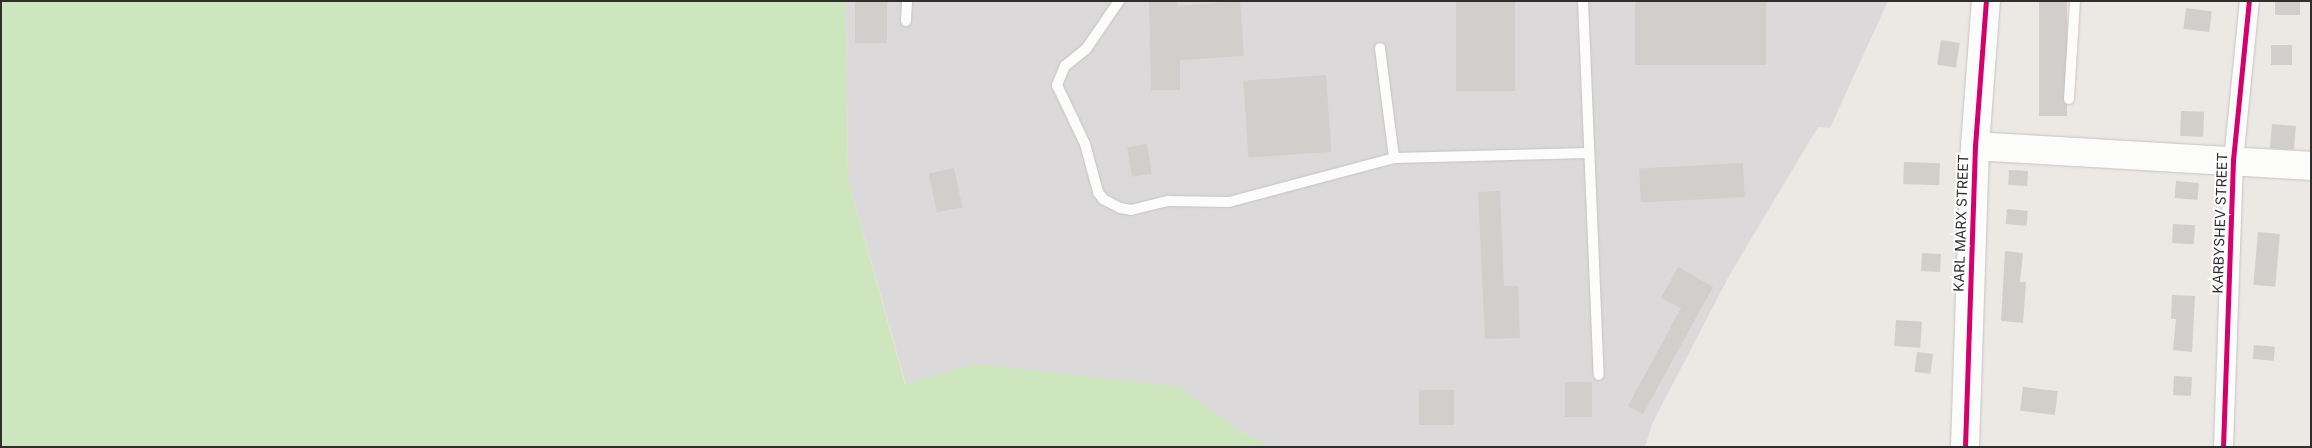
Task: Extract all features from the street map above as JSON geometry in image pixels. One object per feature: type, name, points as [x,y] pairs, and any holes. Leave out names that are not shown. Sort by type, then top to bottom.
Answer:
[{"type":"street","name":"KARL MARX STREET","points":[[1965,447],[1975,146],[1986,1]]},
{"type":"street","name":"KARBYSHEV STREET","points":[[2223,447],[2233,160],[2249,1]]},
{"type":"street","points":[[1975,146],[2311,166]]},
{"type":"lane","points":[[906,21],[907,1]]},
{"type":"lane","points":[[1119,1],[1086,49],[1065,66],[1057,85],[1085,144],[1098,192],[1103,199],[1131,210],[1168,201],[1228,202],[1394,158],[1588,153]]},
{"type":"lane","points":[[1583,1],[1588,153],[1600,375]]},
{"type":"lane","points":[[2069,99],[2075,1]]},
{"type":"lane","points":[[1380,48],[1394,158]]},
{"type":"shaded area","points":[[846,1],[1888,1],[1830,128],[1818,127],[1729,276],[1652,424],[1645,447],[1272,447],[1240,431],[978,364],[906,385],[848,179]]},
{"type":"green space","points":[[1,1],[846,1],[848,179],[905,384],[977,364],[1179,387],[1240,431],[1272,447],[1,447]]},
{"type":"building","points":[[855,1],[887,1],[887,43],[855,43]]},
{"type":"building","points":[[1149,1],[1178,1],[1178,6],[1240,1],[1244,56],[1180,60],[1180,90],[1151,90]]},
{"type":"building","points":[[1456,1],[1515,1],[1515,91],[1456,91]]},
{"type":"building","points":[[1635,1],[1766,1],[1766,65],[1635,65]]},
{"type":"building","points":[[2039,1],[2067,1],[2067,116],[2039,116]]},
{"type":"building","points":[[2275,1],[2300,1],[2300,15],[2275,15]]},
{"type":"building","points":[[2186,8],[2212,11],[2209,32],[2183,29]]},
{"type":"building","points":[[1941,40],[1960,43],[1956,68],[1937,65]]},
{"type":"building","points":[[2271,45],[2292,45],[2292,65],[2271,65]]},
{"type":"building","points":[[1326,75],[1331,152],[1249,158],[1243,81]]},
{"type":"building","points":[[2181,111],[2204,112],[2203,137],[2180,136]]},
{"type":"building","points":[[2272,124],[2296,126],[2294,150],[2270,148]]},
{"type":"building","points":[[1147,144],[1152,174],[1132,177],[1127,147]]},
{"type":"building","points":[[1904,162],[1940,163],[1939,185],[1903,184]]},
{"type":"building","points":[[1743,163],[1745,197],[1641,202],[1639,168]]},
{"type":"building","points":[[954,168],[962,207],[937,213],[929,173]]},
{"type":"building","points":[[2009,170],[2028,171],[2027,186],[2008,185]]},
{"type":"building","points":[[2176,181],[2199,183],[2197,200],[2175,198]]},
{"type":"building","points":[[1500,191],[1504,286],[1518,286],[1520,338],[1485,339],[1478,192]]},
{"type":"building","points":[[2007,209],[2028,211],[2027,226],[2006,224]]},
{"type":"building","points":[[2173,224],[2195,225],[2194,244],[2172,243]]},
{"type":"building","points":[[2258,232],[2280,234],[2275,287],[2253,285]]},
{"type":"building","points":[[2005,251],[2023,253],[2020,282],[2026,282],[2023,323],[2001,321]]},
{"type":"building","points":[[1922,253],[1941,254],[1940,272],[1921,271]]},
{"type":"building","points":[[1678,267],[1713,287],[1643,414],[1628,406],[1681,308],[1661,298]]},
{"type":"building","points":[[2172,295],[2195,296],[2192,352],[2173,350],[2176,319],[2171,319]]},
{"type":"building","points":[[1896,320],[1922,322],[1920,348],[1894,346]]},
{"type":"building","points":[[2254,345],[2275,347],[2274,361],[2253,359]]},
{"type":"building","points":[[1917,352],[1933,354],[1930,374],[1915,372]]},
{"type":"building","points":[[2174,376],[2192,377],[2191,396],[2173,395]]},
{"type":"building","points":[[1565,382],[1592,382],[1592,417],[1565,417]]},
{"type":"building","points":[[2023,387],[2058,391],[2055,415],[2020,411]]},
{"type":"building","points":[[1419,390],[1454,390],[1454,425],[1419,425]]},
{"type":"cycle path","points":[[1965,447],[1975,146],[1986,1]]},
{"type":"cycle path","points":[[2223,447],[2233,160],[2249,1]]}]
